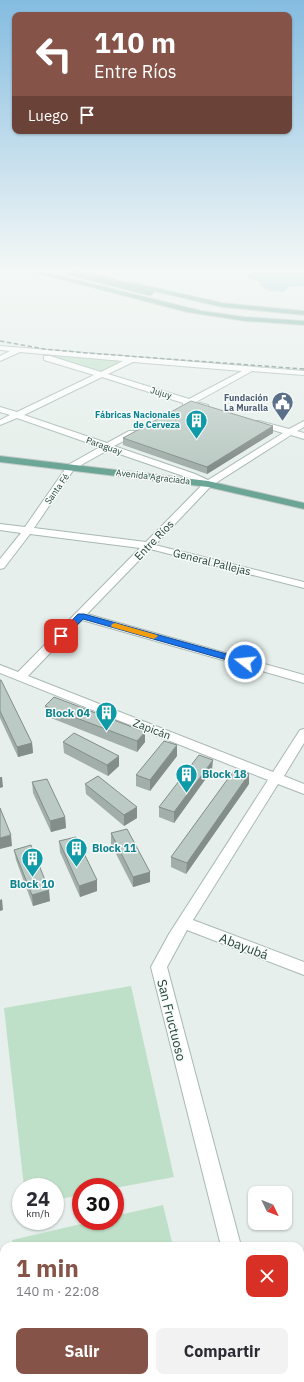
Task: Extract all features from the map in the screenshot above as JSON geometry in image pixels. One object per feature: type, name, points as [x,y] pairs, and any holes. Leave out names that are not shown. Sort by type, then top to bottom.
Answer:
[{"type":"main road","name":"Avenida Agraciada","points":[[0,459],[208,484],[304,506]]},
{"type":"street","points":[[0,348],[250,370],[304,373]]},
{"type":"street","points":[[0,359],[19,350]]},
{"type":"street","name":"Jujuy","points":[[19,350],[213,409]]},
{"type":"street","points":[[0,423],[132,360]]},
{"type":"street","points":[[176,410],[250,370],[256,362]]},
{"type":"street","name":"Paraguay","points":[[0,409],[192,476],[208,484]]},
{"type":"street","points":[[251,421],[304,436]]},
{"type":"street","name":"Entre Ríos","points":[[20,677],[208,484],[304,423]]},
{"type":"street","name":"Santa Fé","points":[[0,566],[27,531],[71,467],[137,431]]},
{"type":"street","name":"General Pallejas","points":[[0,527],[149,546],[304,585]]},
{"type":"street","points":[[81,616],[304,679]]},
{"type":"street","name":"Zapicán","points":[[0,669],[277,777],[304,789]]},
{"type":"street","name":"San Fructuoso","points":[[230,1242],[159,967],[164,954],[304,734]]},
{"type":"street","name":"Abayubá","points":[[184,923],[304,969]]},
{"type":"green space","points":[[42,354],[117,360],[119,363],[101,371]]},
{"type":"green space","points":[[131,986],[174,1177],[124,1186],[124,1178],[72,1178],[72,1197],[64,1198],[64,1178],[23,1178],[4,1008]]},
{"type":"green space","points":[[163,1205],[172,1242],[12,1242],[12,1240],[55,1230],[64,1230],[64,1228],[72,1226],[72,1230],[124,1230],[124,1214]]},
{"type":"building","name":"Fábricas Nacionales de Cerveza","points":[[191,401],[273,426],[207,467],[123,438]]},
{"type":"building","points":[[0,680],[32,743],[17,747],[0,711]]},
{"type":"building","points":[[54,697],[145,732],[137,741],[45,706]]},
{"type":"building","points":[[74,733],[119,756],[107,765],[63,742]]},
{"type":"building","points":[[164,741],[177,745],[150,780],[136,775]]},
{"type":"building","points":[[199,755],[213,760],[174,812],[159,807]]},
{"type":"building","points":[[235,769],[249,774],[187,863],[171,857]]},
{"type":"building","points":[[98,776],[137,807],[124,815],[85,784]]},
{"type":"building","points":[[47,779],[65,817],[50,821],[32,782]]},
{"type":"building","points":[[0,808],[11,835],[0,838]]},
{"type":"building","points":[[127,829],[150,872],[133,877],[111,833]]},
{"type":"building","points":[[76,837],[97,880],[79,886],[59,841]]},
{"type":"building","name":"Block 10","points":[[31,845],[49,890],[32,895],[14,850]]},
{"type":"railway","points":[[0,341],[44,349],[87,353],[304,369]]},
{"type":"slow traffic","points":[[115,626],[154,636]]},
{"type":"place","name":"Fundación La Muralla","points":[[283,422]]},
{"type":"place","name":"Fábricas Nacionales de Cerveza","points":[[196,440]]},
{"type":"place","name":"Block 04","points":[[106,732]]},
{"type":"place","name":"Block 18","points":[[186,794]]},
{"type":"place","name":"Block 11","points":[[76,868]]},
{"type":"place","name":"Block 10","points":[[32,878]]},
{"type":"route","points":[[61,636],[81,616],[245,662]]}]
